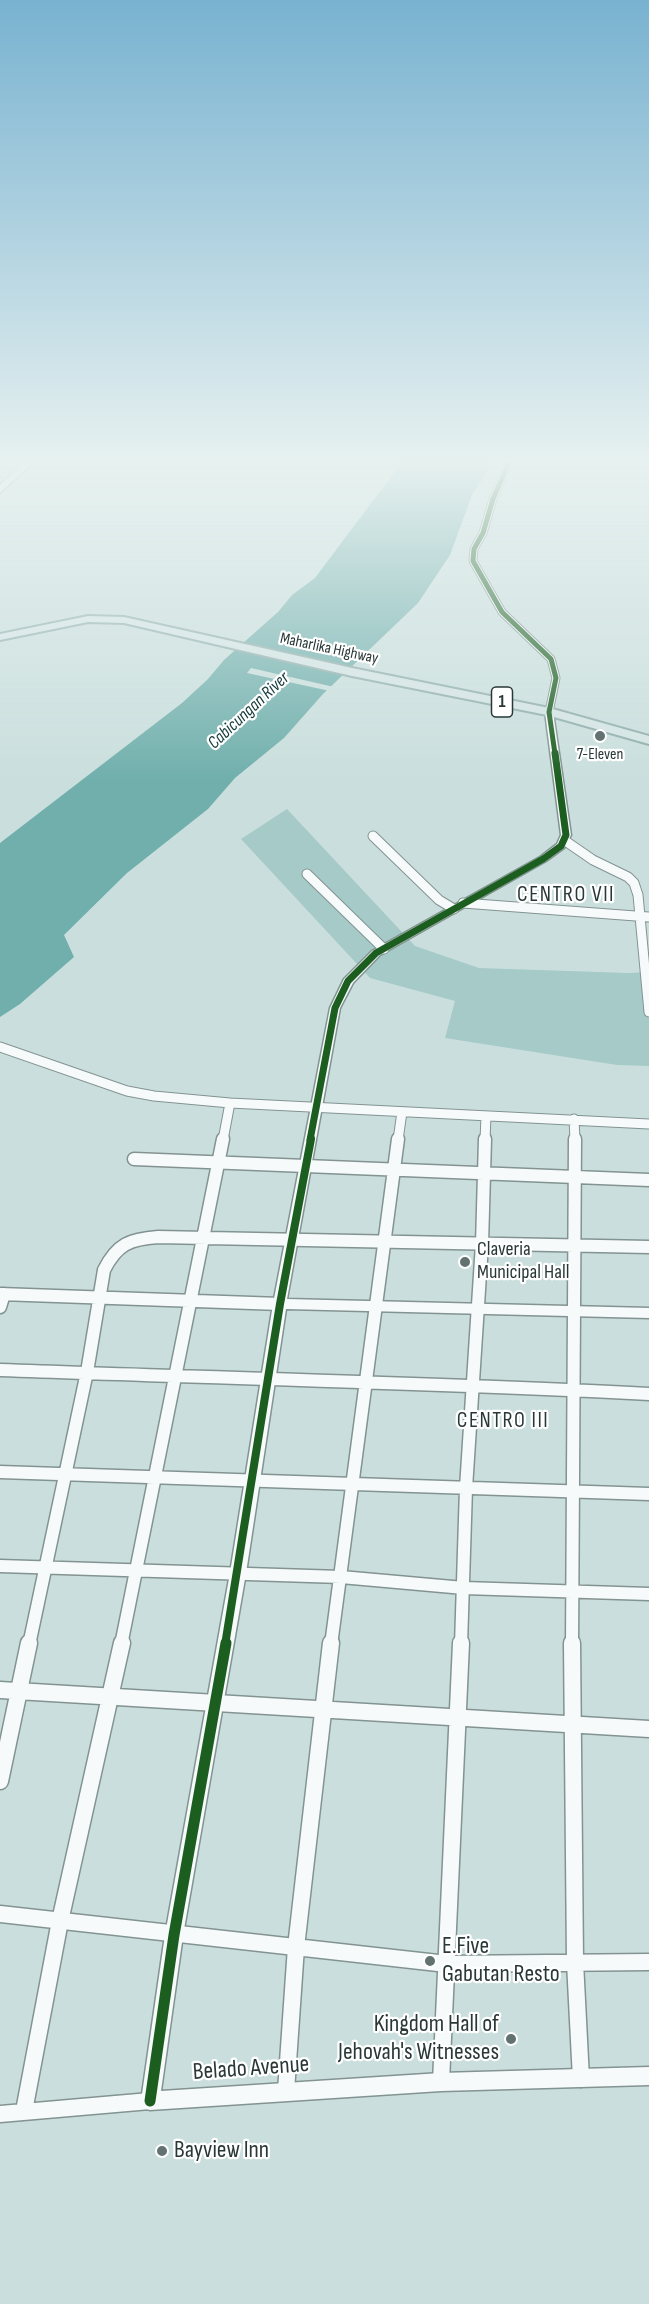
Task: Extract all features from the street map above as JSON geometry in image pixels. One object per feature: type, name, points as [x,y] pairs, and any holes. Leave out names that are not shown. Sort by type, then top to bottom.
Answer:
[{"type":"highway","name":"Maharlika Highway","points":[[0,637],[88,619],[112,619],[352,672],[549,712],[649,740]]},
{"type":"street","points":[[150,2101],[174,1935],[216,1704],[280,1304],[334,1008],[348,981],[360,967],[384,949],[543,860],[564,840],[565,829],[549,712],[556,678],[550,659],[502,612],[476,566]]},
{"type":"street","points":[[373,836],[439,900],[458,906],[645,917]]},
{"type":"street","points":[[564,840],[593,860],[631,880],[637,890],[645,917],[649,1012]]},
{"type":"street","points":[[307,874],[384,949]]},
{"type":"street","points":[[0,1047],[127,1091],[230,1103],[649,1124]]},
{"type":"street","points":[[24,2111],[60,1921],[111,1697],[230,1103]]},
{"type":"street","points":[[286,2091],[296,1947],[322,1710],[402,1112]]},
{"type":"street","points":[[441,2082],[459,1718],[466,1488],[482,1244],[486,1116]]},
{"type":"street","points":[[574,1119],[576,1176],[572,1311],[572,1726],[575,1962],[581,2079]]},
{"type":"street","points":[[134,1159],[649,1180]]},
{"type":"street","points":[[0,1781],[87,1372],[106,1263],[113,1251],[123,1243],[136,1238],[649,1247]]},
{"type":"street","points":[[0,1307],[2,1294],[375,1308],[649,1313]]},
{"type":"street","points":[[0,1370],[367,1384],[472,1384],[649,1394]]},
{"type":"street","points":[[0,1472],[649,1494]]},
{"type":"street","points":[[0,1566],[341,1577],[464,1588],[649,1594]]},
{"type":"street","points":[[0,1690],[649,1729]]},
{"type":"street","points":[[0,1914],[447,1964],[649,1962]]},
{"type":"street","name":"Belado Avenue","points":[[0,2114],[286,2091],[441,2082],[649,2076]]},
{"type":"shaded area","points":[[287,809],[415,946],[479,968],[649,972],[649,1066],[617,1065],[445,1038],[455,1001],[370,978],[241,839]]},
{"type":"water","name":"Cabicungan River","points":[[324,566],[443,566],[418,603],[323,694],[284,738],[235,778],[208,809],[127,873],[64,935],[74,957],[20,1004],[0,1017],[0,843],[182,703],[208,679],[224,660],[278,612],[292,595],[315,578]]},
{"type":"pier","points":[[251,668],[334,687],[330,691],[247,673]]},
{"type":"cycle path","points":[[150,2101],[174,1935],[238,1573],[280,1304],[335,1008],[348,981],[376,953],[543,859],[561,846],[566,835],[549,712],[556,678],[555,669],[551,659],[541,647],[502,612],[476,566]]},
{"type":"place","name":"7-Eleven","points":[[600,736]]},
{"type":"place","name":"Claveria Municipal Hall","points":[[465,1262]]},
{"type":"place","name":"E.Five Gabutan Resto","points":[[430,1961]]},
{"type":"place","name":"Kingdom Hall of Jehovah's Witnesses","points":[[511,2039]]},
{"type":"place","name":"Bayview Inn","points":[[162,2151]]},
{"type":"district","name":"CENTRO VII","points":[[566,895]]},
{"type":"district","name":"CENTRO III","points":[[503,1421]]}]
